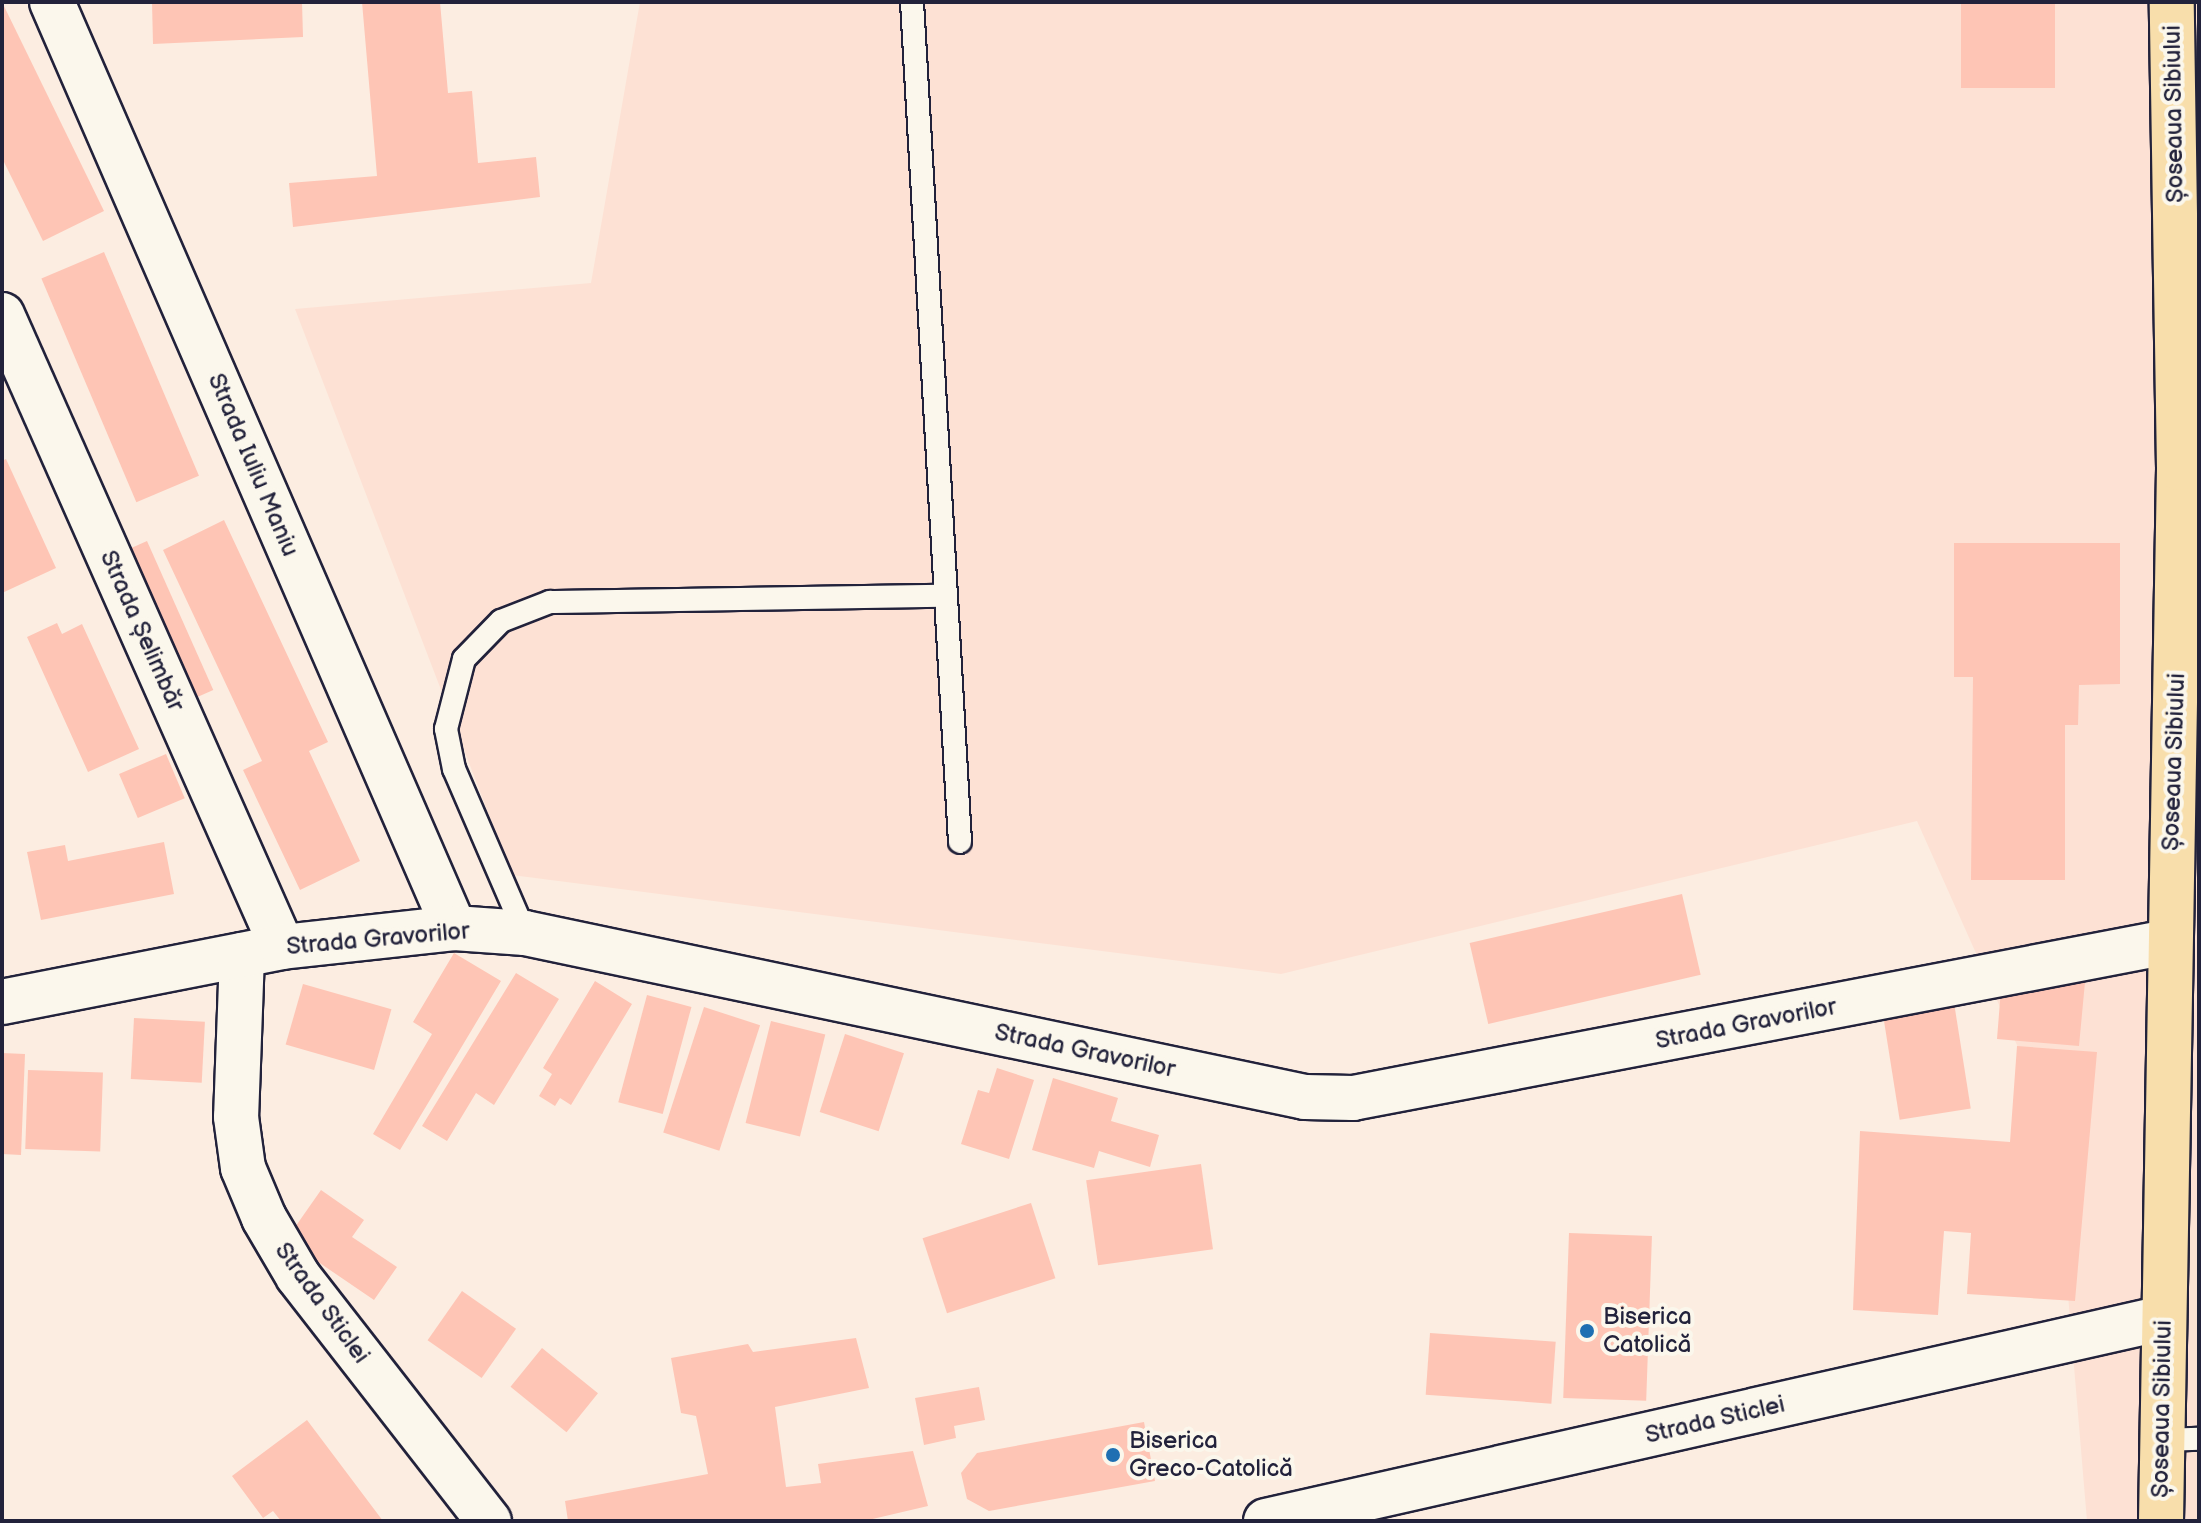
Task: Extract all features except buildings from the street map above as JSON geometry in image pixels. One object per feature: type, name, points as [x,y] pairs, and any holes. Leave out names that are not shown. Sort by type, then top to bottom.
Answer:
[{"type":"main road","name":"Șoseaua Sibiului","points":[[2161,1521],[2180,1440],[2163,1318],[2168,942],[2188,649],[2187,178],[2172,2]]},
{"type":"street","name":"Strada Iuliu Maniu","points":[[52,2],[454,928]]},
{"type":"street","name":"Strada Șelimbăr","points":[[2,315],[262,951]]},
{"type":"street","name":"Strada Gravorilor","points":[[2,1002],[262,951],[454,928],[525,933],[1305,1097],[1353,1098],[2168,942]]},
{"type":"street","name":"Strada Sticlei","points":[[262,951],[236,1117],[243,1168],[264,1218],[298,1276],[489,1521]]},
{"type":"street","name":"Strada Sticlei","points":[[1266,1521],[2163,1318]]},
{"type":"lane","points":[[912,2],[960,842]]},
{"type":"lane","points":[[525,933],[454,769],[446,729],[464,659],[501,621],[550,602],[946,596]]},
{"type":"shaded area","points":[[640,2],[2199,2],[2199,1521],[2087,1521],[2054,1128],[1917,821],[1281,974],[512,875],[295,309],[591,283]]},
{"type":"place","name":"Biserica Catolică","points":[[1587,1331]]},
{"type":"place","name":"Biserica Greco-Catolică","points":[[1113,1455]]}]
